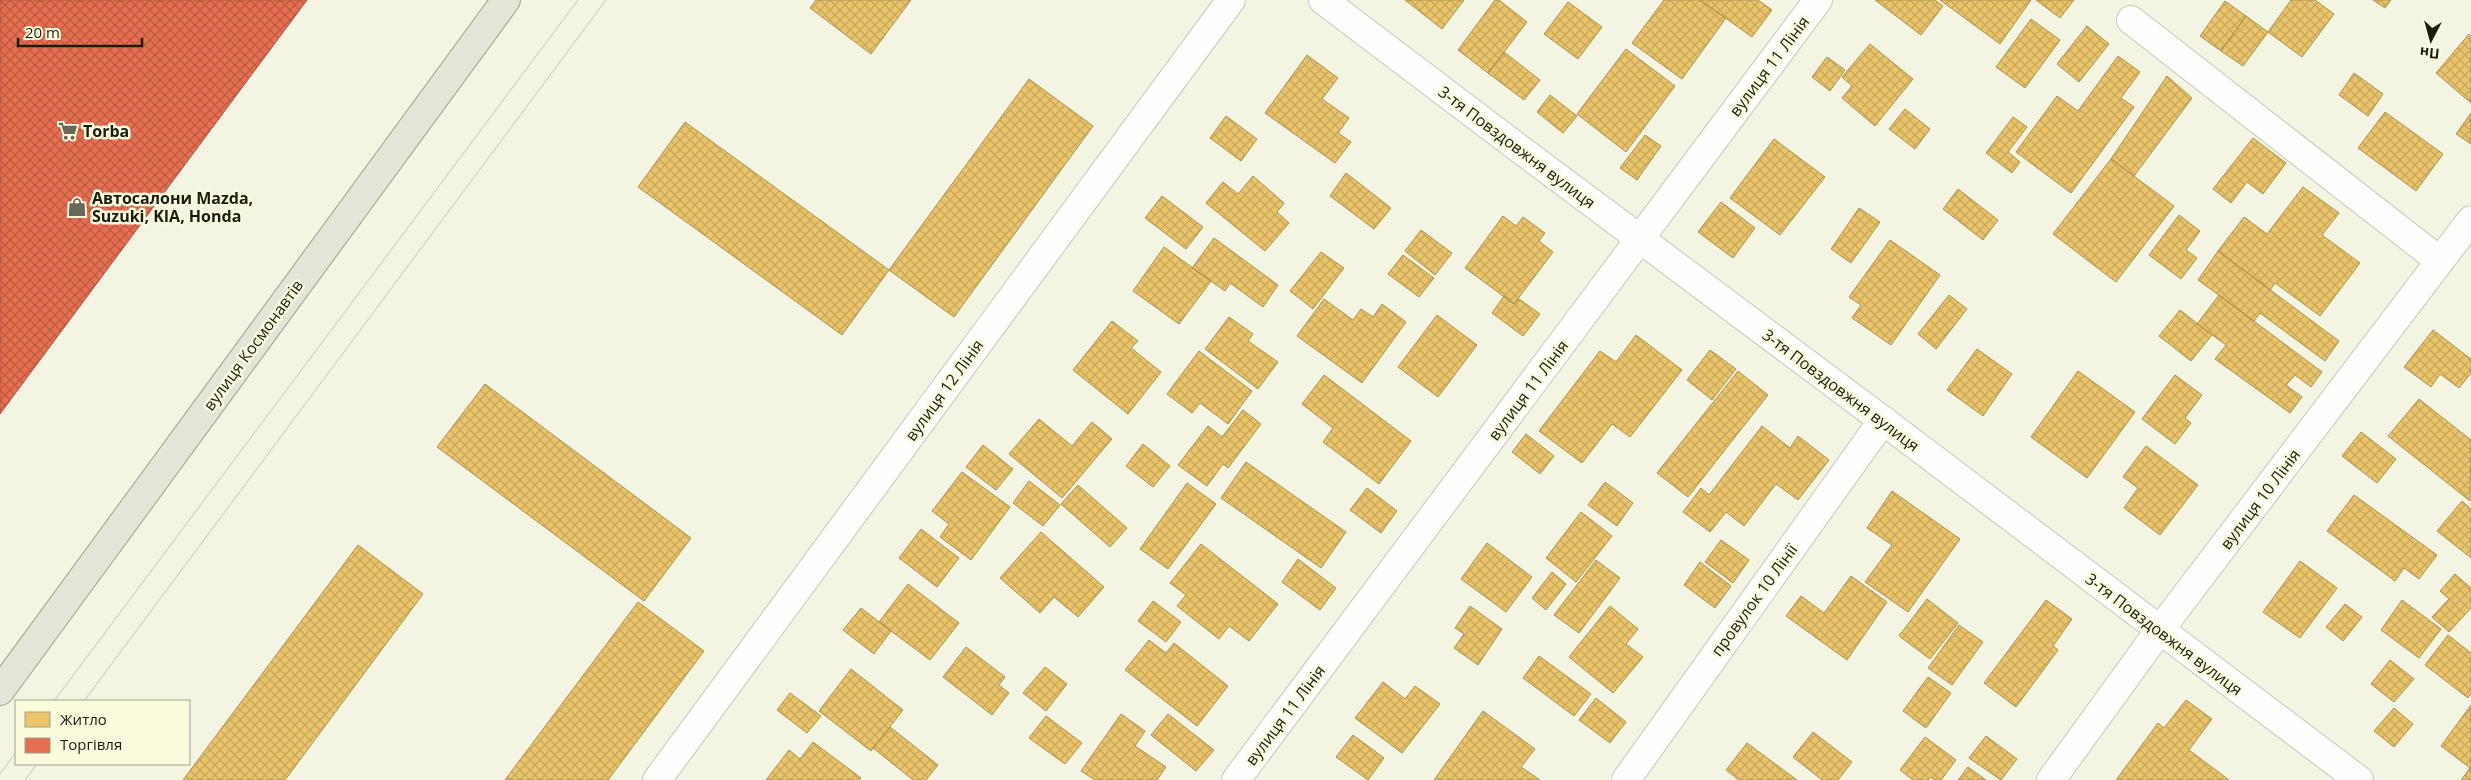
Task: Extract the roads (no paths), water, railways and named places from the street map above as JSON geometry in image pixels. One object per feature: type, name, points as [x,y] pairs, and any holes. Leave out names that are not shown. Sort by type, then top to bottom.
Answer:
[{"type":"main road","name":"вулиця Космонавтів","points":[[0,691],[506,0]]},
{"type":"street","name":"вулиця 12 Лінія","points":[[657,780],[1231,0]]},
{"type":"street","name":"3-тя Повздовжня вулиця","points":[[1323,0],[1640,241],[1883,420],[2159,631],[2359,780]]},
{"type":"street","name":"вулиця 11 Лінія","points":[[1236,780],[1818,0]]},
{"type":"street","points":[[2131,20],[2440,261]]},
{"type":"street","name":"вулиця 10 Лінія","points":[[2051,780],[2159,631],[2471,220]]},
{"type":"street","name":"провулок 10 Лінії","points":[[1626,780],[1883,420]]},
{"type":"tram line","points":[[55,700],[578,0]]},
{"type":"tram line","points":[[85,700],[606,0]]},
{"type":"tram line","points":[[0,774],[15,753]]},
{"type":"tram line","points":[[25,780],[36,765]]},
{"type":"place","name":"Torba","points":[[68,131]]},
{"type":"place","name":"Автосалони Mazda, Suzuki, KIA, Honda","points":[[77,207]]}]
